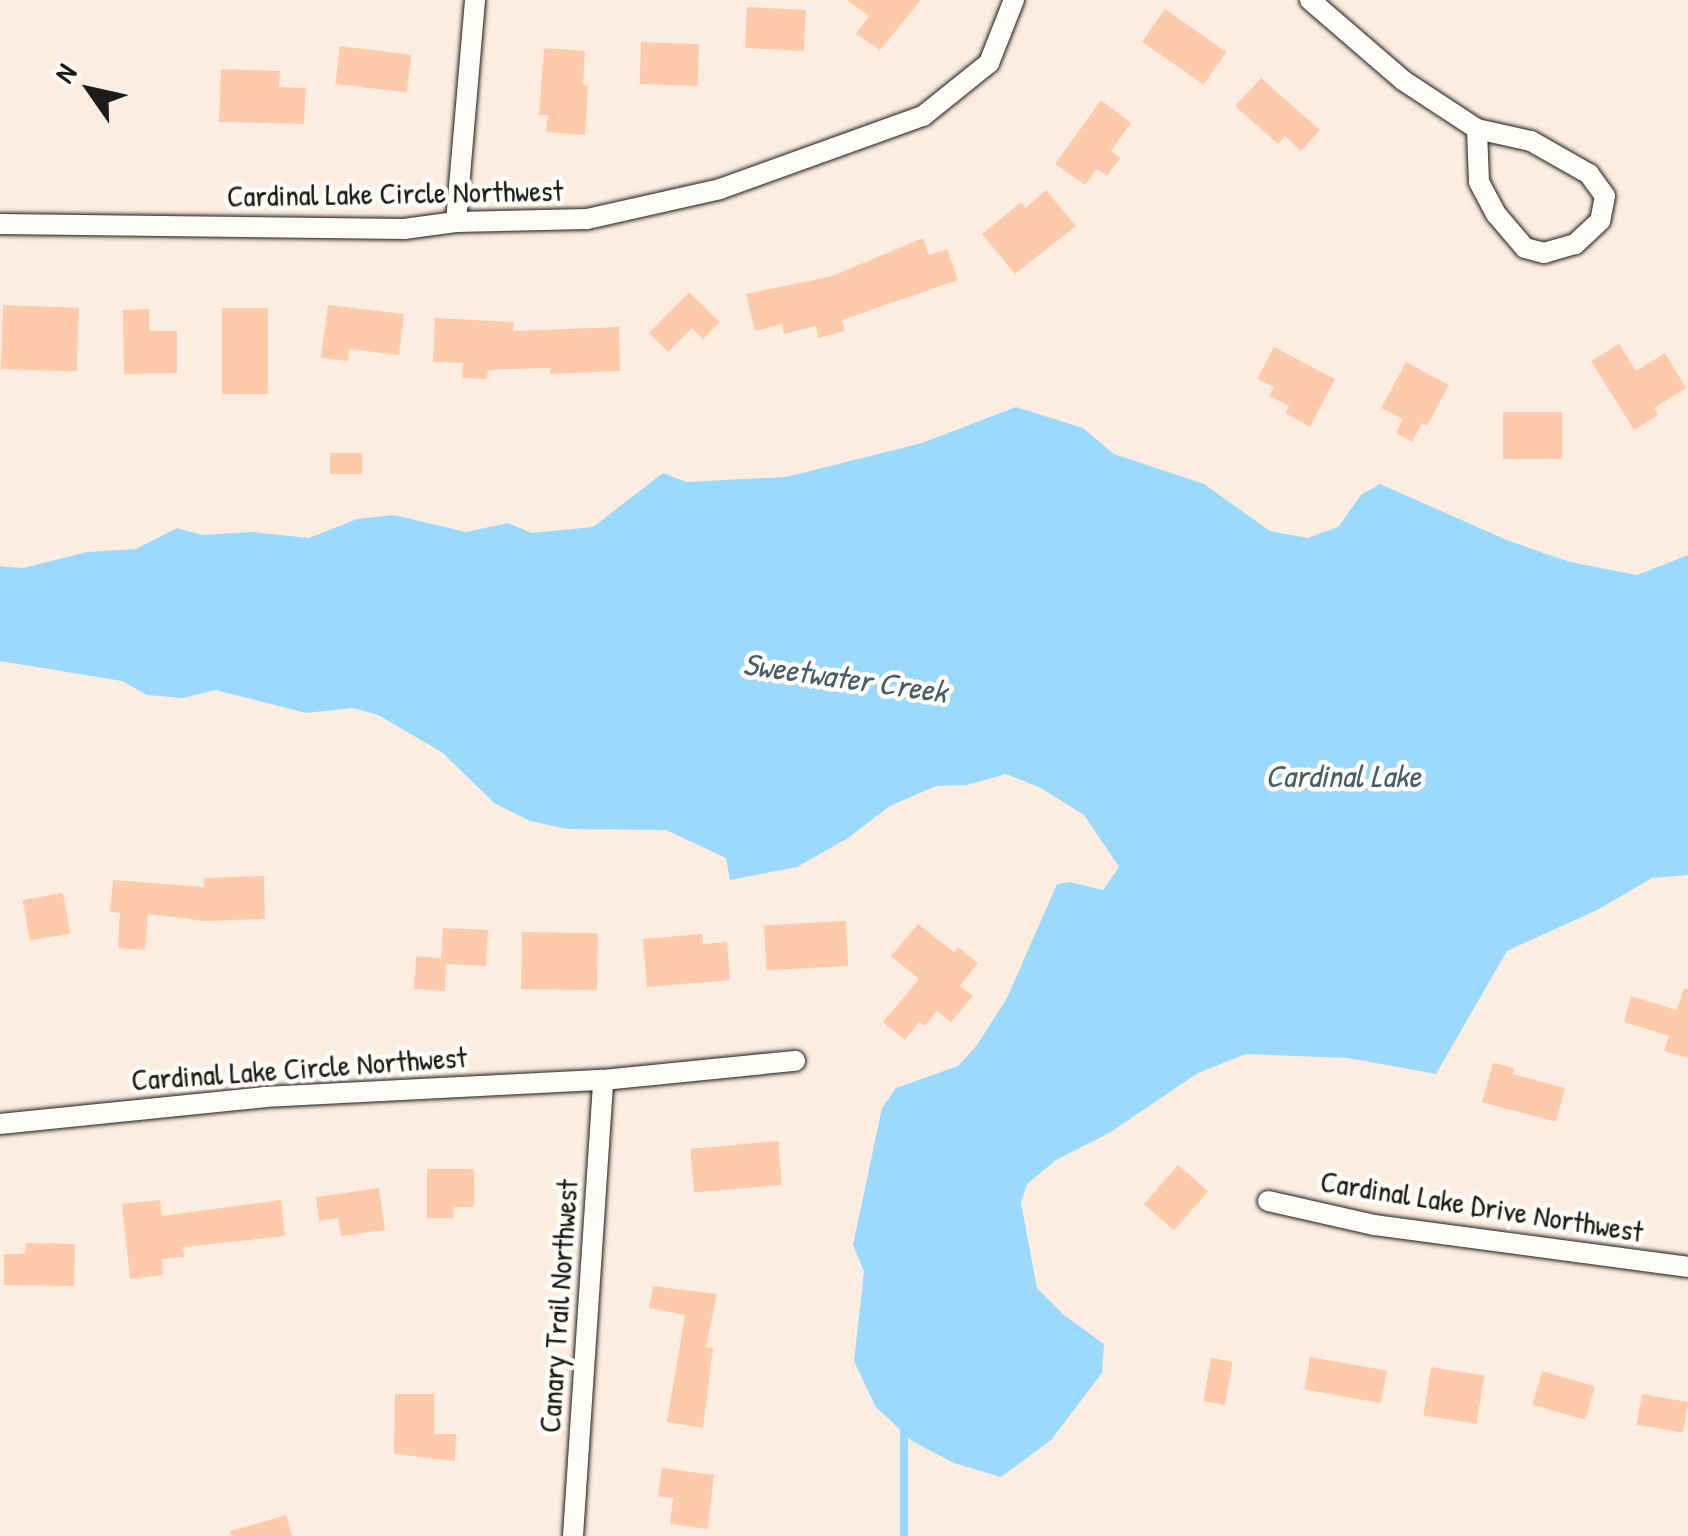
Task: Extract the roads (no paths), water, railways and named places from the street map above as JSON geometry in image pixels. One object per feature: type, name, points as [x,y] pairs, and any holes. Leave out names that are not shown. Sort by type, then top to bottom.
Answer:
[{"type":"street","points":[[456,222],[476,0]]},
{"type":"street","name":"Cardinal Lake Circle Northwest","points":[[0,224],[404,229],[456,222],[587,220],[720,189],[924,116],[989,63],[1014,0]]},
{"type":"street","points":[[1310,0],[1404,81],[1477,128],[1531,141],[1589,174],[1605,196],[1600,221],[1575,244],[1544,253],[1525,248],[1496,214],[1479,182],[1477,128]]},
{"type":"street","name":"Cardinal Lake Circle Northwest","points":[[0,1124],[264,1098],[602,1080],[796,1061]]},
{"type":"street","name":"Canary Trail Northwest","points":[[572,1536],[602,1080]]},
{"type":"street","name":"Cardinal Lake Drive Northwest","points":[[1268,1201],[1374,1225],[1688,1266]]},
{"type":"water","name":"Cardinal Lake","points":[[1016,407],[1083,428],[1114,454],[1204,484],[1270,531],[1307,538],[1338,527],[1362,494],[1380,484],[1509,541],[1570,562],[1637,575],[1688,555],[1688,875],[1652,878],[1599,909],[1507,951],[1436,1074],[1348,1058],[1246,1054],[1198,1073],[1109,1133],[1056,1160],[1027,1184],[1021,1203],[1037,1288],[1064,1315],[1104,1344],[1102,1373],[1051,1440],[1001,1477],[954,1463],[912,1441],[875,1406],[854,1361],[864,1272],[853,1245],[882,1108],[896,1088],[958,1066],[977,1045],[1007,998],[1057,884],[1070,882],[1103,890],[1119,867],[1084,815],[1041,788],[1006,774],[967,785],[936,786],[890,806],[848,838],[797,867],[730,880],[726,858],[666,830],[567,829],[530,821],[494,803],[443,753],[378,715],[352,708],[306,713],[215,690],[183,698],[147,695],[122,681],[0,661],[0,566],[23,568],[87,552],[136,549],[177,528],[203,535],[252,532],[309,538],[357,519],[394,515],[466,532],[508,523],[532,533],[593,527],[663,473],[687,482],[786,477],[922,443]]},
{"type":"waterway","points":[[904,1433],[904,1536]]},
{"type":"water label","name":"Sweetwater Creek","points":[[845,678]]}]
